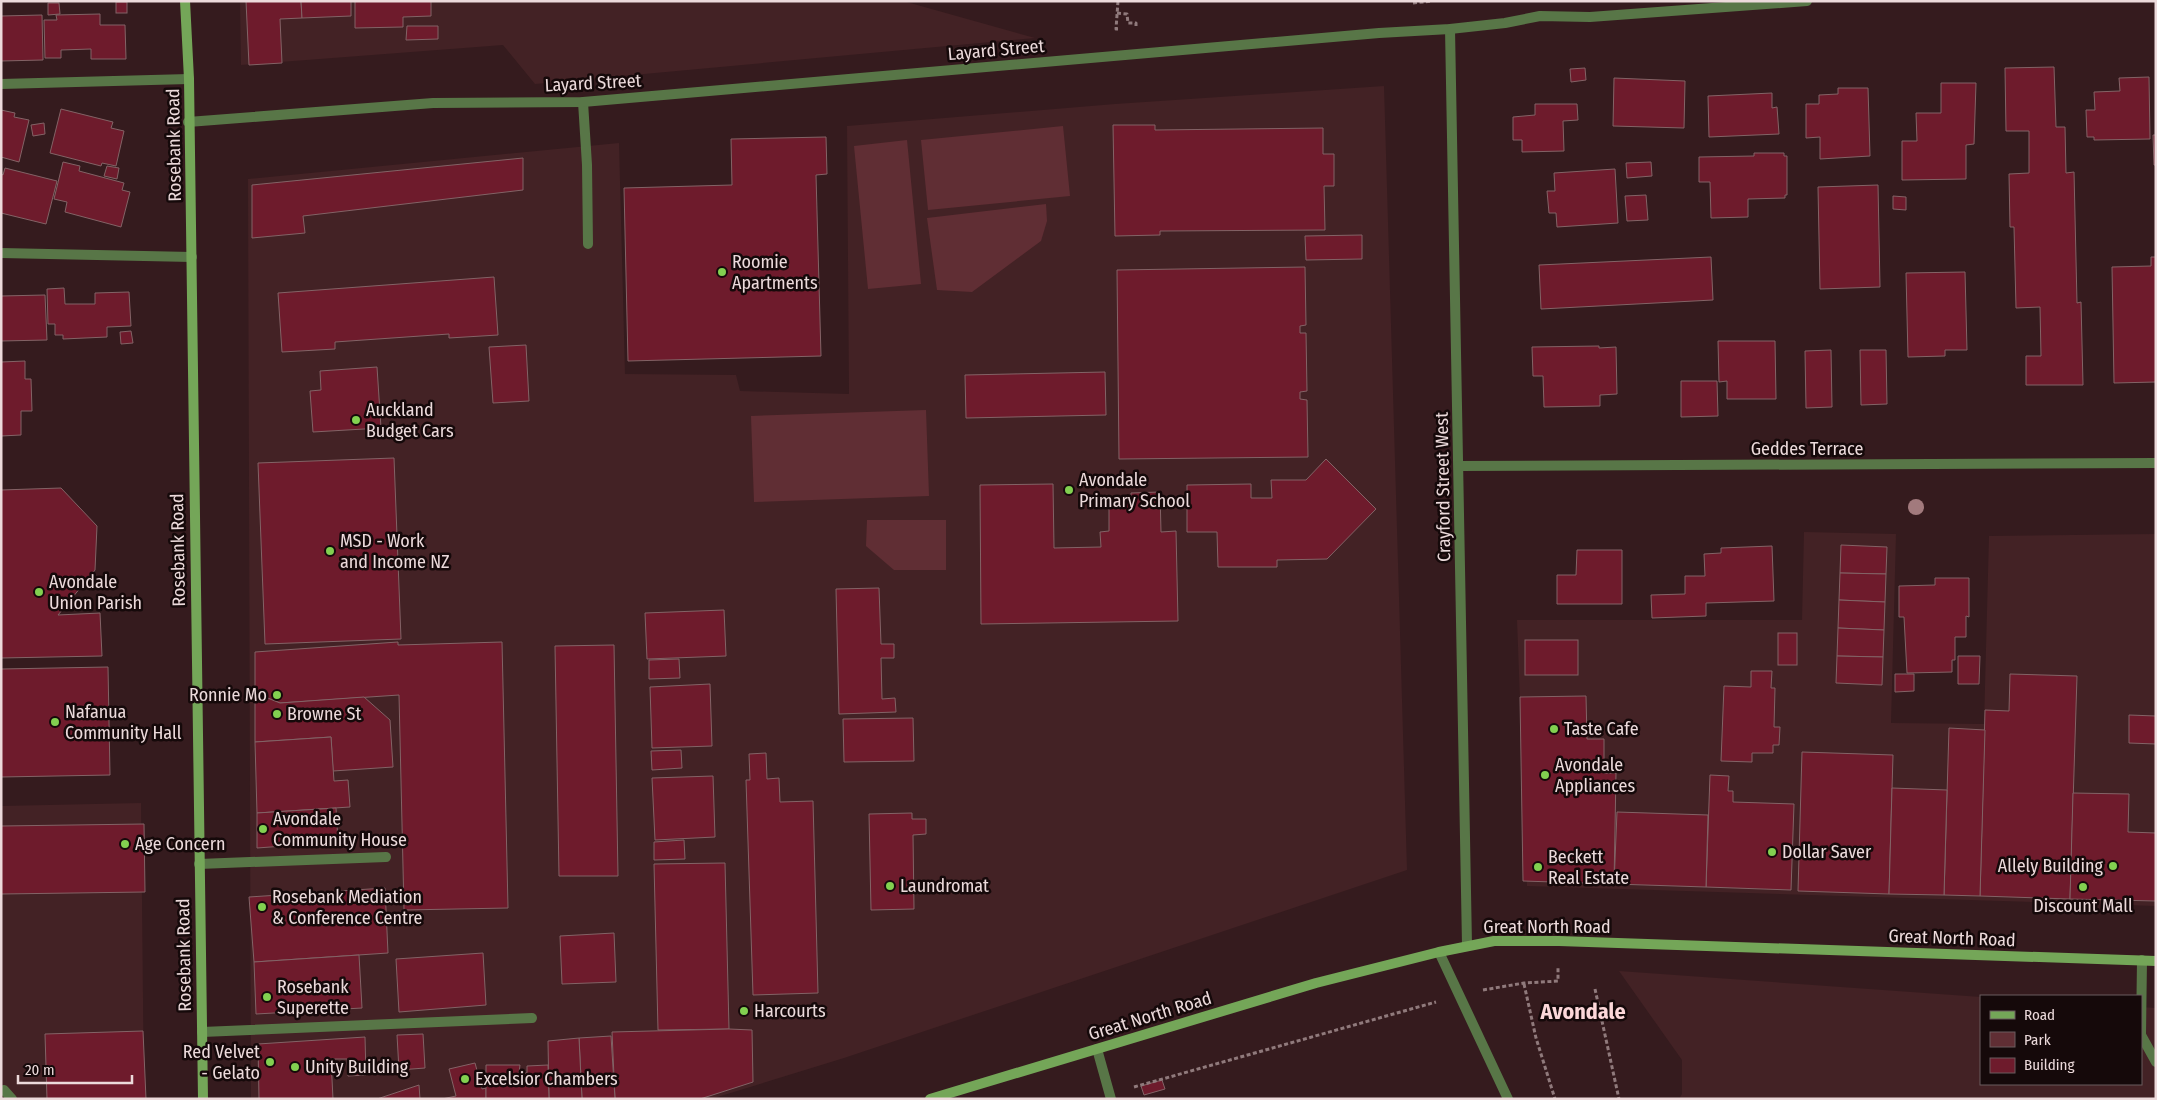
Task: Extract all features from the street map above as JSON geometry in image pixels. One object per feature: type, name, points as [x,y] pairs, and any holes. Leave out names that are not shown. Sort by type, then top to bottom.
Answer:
[{"type":"main road","name":"Rosebank Road","points":[[185,1],[189,79],[188,122],[192,257],[202,1099]]},
{"type":"main road","name":"Great North Road","points":[[930,1099],[1316,983],[1467,945],[1494,941],[1559,941],[2156,961]]},
{"type":"street","name":"Layard Street","points":[[188,122],[433,103],[583,102],[1360,35],[1450,29],[1505,23],[1540,16],[1590,17],[1807,1]]},
{"type":"street","name":"Crayford Street West","points":[[1450,29],[1467,945]]},
{"type":"street","points":[[1,84],[189,79]]},
{"type":"street","points":[[583,102],[587,165],[588,244]]},
{"type":"street","points":[[1,254],[192,257]]},
{"type":"street","name":"Geddes Terrace","points":[[1459,466],[2156,463]]},
{"type":"street","points":[[199,864],[386,857]]},
{"type":"street","points":[[1439,952],[1508,1099]]},
{"type":"street","points":[[2142,960],[2142,995]]},
{"type":"street","points":[[202,1032],[532,1018]]},
{"type":"street","points":[[2142,1037],[2156,1062]]},
{"type":"street","points":[[1097,1049],[1110,1097]]},
{"type":"street","points":[[4,1090],[12,1099]]},
{"type":"path","points":[[1116,29],[1118,1]]},
{"type":"path","points":[[1117,13],[1127,14],[1128,23],[1136,23],[1136,28]]},
{"type":"path","points":[[1484,990],[1524,983],[1558,981],[1558,968]]},
{"type":"path","points":[[1524,983],[1536,1038],[1555,1099]]},
{"type":"path","points":[[1595,989],[1619,1099]]},
{"type":"path","points":[[1110,1097],[1193,1069],[1437,1001]]},
{"type":"shaded area","points":[[240,1],[903,1],[1035,38],[535,84],[503,45],[241,65]]},
{"type":"shaded area","points":[[1384,86],[1407,870],[844,1058],[711,1099],[251,1099],[248,179],[619,143],[625,374],[736,375],[740,391],[849,394],[847,126],[1115,104]]},
{"type":"shaded area","points":[[1804,532],[1896,534],[1891,723],[1984,724],[1989,536],[2156,534],[2156,906],[1527,886],[1517,620],[1802,620]]},
{"type":"shaded area","points":[[141,803],[144,1099],[1,1099],[1,806]]},
{"type":"shaded area","points":[[1619,971],[1980,997],[1980,1085],[2142,1085],[2142,1007],[2156,1008],[2156,1099],[1679,1099],[1682,1094],[1682,1060]]},
{"type":"green space","points":[[1063,126],[1070,196],[928,210],[921,140]]},
{"type":"green space","points":[[907,140],[921,284],[868,289],[854,146]]},
{"type":"green space","points":[[1046,204],[1047,221],[1041,241],[972,292],[937,290],[927,218]]},
{"type":"green space","points":[[926,410],[929,496],[754,502],[751,416]]},
{"type":"green space","points":[[867,520],[946,520],[946,570],[894,570],[866,546]]},
{"type":"building","points":[[246,1],[301,1],[302,18],[280,19],[282,63],[249,65]]},
{"type":"building","points":[[301,1],[351,1],[351,16],[302,18]]},
{"type":"building","points":[[355,1],[431,1],[431,16],[403,17],[403,27],[355,28]]},
{"type":"building","points":[[116,2],[127,2],[127,13],[116,13]]},
{"type":"building","points":[[48,3],[59,3],[60,14],[48,15]]},
{"type":"building","points":[[100,14],[100,25],[125,25],[126,59],[91,59],[91,49],[61,50],[61,58],[45,58],[44,20],[57,20],[56,15]]},
{"type":"building","points":[[42,15],[43,60],[1,61],[1,16]]},
{"type":"building","points":[[407,26],[438,26],[438,39],[406,40]]},
{"type":"building","points":[[2054,67],[2056,127],[2065,127],[2066,173],[2074,172],[2077,303],[2081,302],[2083,385],[2026,385],[2026,356],[2041,356],[2040,307],[2016,308],[2014,227],[2010,227],[2009,174],[2029,173],[2029,131],[2006,131],[2005,68]]},
{"type":"building","points":[[1585,68],[1586,80],[1571,82],[1570,69]]},
{"type":"building","points":[[2149,77],[2150,139],[2094,140],[2094,137],[2087,137],[2086,110],[2095,110],[2094,92],[2120,91],[2119,78]]},
{"type":"building","points":[[1614,78],[1685,81],[1684,128],[1613,126]]},
{"type":"building","points":[[1941,83],[1976,83],[1974,144],[1966,145],[1966,179],[1902,180],[1902,141],[1917,141],[1916,113],[1941,113]]},
{"type":"building","points":[[1838,88],[1868,88],[1870,156],[1820,159],[1820,137],[1806,138],[1806,104],[1819,104],[1819,95],[1838,94]]},
{"type":"building","points":[[1772,93],[1772,108],[1777,107],[1779,134],[1709,137],[1708,96]]},
{"type":"building","points":[[1535,104],[1577,104],[1578,120],[1563,121],[1564,151],[1522,152],[1522,140],[1513,140],[1513,117],[1535,115]]},
{"type":"building","points":[[61,109],[113,122],[111,128],[124,131],[116,166],[102,163],[101,166],[50,153]]},
{"type":"building","points":[[1,110],[15,113],[14,117],[29,120],[19,162],[1,157]]},
{"type":"building","points":[[44,123],[45,134],[33,136],[31,125]]},
{"type":"building","points":[[1113,125],[1155,125],[1155,130],[1323,128],[1323,154],[1334,154],[1334,186],[1324,186],[1325,230],[1160,231],[1160,235],[1115,236]]},
{"type":"building","points":[[2153,135],[2156,135],[2156,165],[2154,165]]},
{"type":"building","name":"Roomie Apartments","points":[[826,137],[827,174],[816,175],[821,356],[628,361],[624,188],[732,185],[731,139]]},
{"type":"building","points":[[1754,153],[1784,153],[1784,156],[1787,156],[1787,195],[1785,195],[1785,198],[1748,199],[1748,217],[1711,218],[1710,182],[1699,182],[1699,157],[1754,156]]},
{"type":"building","points":[[523,158],[523,190],[303,216],[305,233],[252,238],[252,185]]},
{"type":"building","points":[[63,162],[80,166],[79,171],[124,183],[122,190],[130,192],[121,227],[65,212],[67,202],[54,199]]},
{"type":"building","points":[[1651,162],[1652,176],[1627,178],[1626,163]]},
{"type":"building","points":[[107,166],[119,168],[117,179],[104,176]]},
{"type":"building","points":[[5,168],[57,181],[46,224],[1,213],[1,174],[3,175]]},
{"type":"building","points":[[1615,169],[1618,223],[1557,227],[1556,213],[1549,213],[1547,191],[1555,191],[1554,173]]},
{"type":"building","points":[[1878,185],[1880,287],[1820,289],[1818,187]]},
{"type":"building","points":[[1646,195],[1648,220],[1627,221],[1625,196]]},
{"type":"building","points":[[1893,196],[1906,197],[1906,210],[1893,209]]},
{"type":"building","points":[[1362,235],[1362,259],[1306,260],[1305,236]]},
{"type":"building","points":[[1711,257],[1713,300],[1541,309],[1539,265]]},
{"type":"building","points":[[2151,257],[2156,257],[2156,382],[2114,383],[2112,267],[2151,266]]},
{"type":"building","points":[[1305,267],[1306,325],[1300,326],[1300,333],[1306,333],[1307,391],[1300,392],[1300,399],[1307,400],[1308,457],[1119,459],[1117,270]]},
{"type":"building","points":[[1965,272],[1967,350],[1945,350],[1945,356],[1908,357],[1906,273]]},
{"type":"building","points":[[494,277],[498,335],[449,338],[449,334],[335,342],[335,349],[282,352],[278,293]]},
{"type":"building","points":[[64,288],[65,304],[95,304],[95,293],[129,292],[131,326],[107,327],[107,337],[63,339],[63,335],[55,335],[55,324],[48,324],[47,289]]},
{"type":"building","points":[[45,295],[47,340],[1,341],[1,296]]},
{"type":"building","points":[[131,331],[133,343],[121,344],[120,332]]},
{"type":"building","points":[[1718,341],[1775,341],[1776,399],[1727,399],[1727,381],[1719,382]]},
{"type":"building","points":[[526,345],[529,401],[493,403],[489,347]]},
{"type":"building","points":[[1599,346],[1599,348],[1616,347],[1617,394],[1600,395],[1600,406],[1544,407],[1543,376],[1533,376],[1532,347]]},
{"type":"building","points":[[1831,350],[1832,407],[1806,408],[1805,351]]},
{"type":"building","points":[[1860,350],[1886,350],[1887,404],[1861,405]]},
{"type":"building","points":[[25,361],[25,379],[31,379],[32,411],[21,411],[21,435],[1,436],[1,362]]},
{"type":"building","points":[[377,367],[381,428],[313,432],[310,391],[321,390],[320,371]]},
{"type":"building","points":[[1105,372],[1106,415],[966,418],[965,375]]},
{"type":"building","points":[[1681,381],[1717,381],[1718,416],[1681,417]]},
{"type":"building","name":"MSD - Work and Income NZ","points":[[394,458],[401,639],[265,644],[258,463]]},
{"type":"building","points":[[1326,459],[1376,509],[1327,559],[1277,560],[1277,567],[1218,567],[1217,532],[1187,532],[1187,485],[1251,484],[1251,498],[1272,498],[1271,480],[1306,480]]},
{"type":"building","points":[[1053,484],[1054,548],[1101,547],[1100,532],[1109,531],[1109,503],[1131,502],[1131,493],[1160,492],[1161,532],[1176,531],[1178,621],[981,624],[980,485]]},
{"type":"building","name":"Avondale Union Parish","points":[[61,488],[97,526],[95,570],[58,615],[100,613],[102,656],[1,658],[1,490]]},
{"type":"building","points":[[1841,545],[1887,547],[1886,574],[1840,573]]},
{"type":"building","points":[[1772,546],[1774,601],[1706,603],[1706,616],[1652,618],[1651,595],[1685,594],[1685,576],[1705,576],[1704,554],[1721,553],[1721,548]]},
{"type":"building","points":[[1577,550],[1622,550],[1622,604],[1557,604],[1557,575],[1576,575]]},
{"type":"building","points":[[1840,573],[1886,574],[1885,602],[1839,600]]},
{"type":"building","points":[[1935,578],[1969,578],[1969,617],[1966,616],[1966,637],[1955,637],[1955,660],[1952,660],[1952,672],[1907,673],[1904,617],[1899,617],[1899,586],[1935,585]]},
{"type":"building","points":[[879,588],[881,644],[894,644],[894,658],[881,658],[882,699],[895,698],[896,712],[839,714],[836,589]]},
{"type":"building","points":[[1839,600],[1885,602],[1884,630],[1838,628]]},
{"type":"building","points":[[724,610],[726,656],[647,659],[645,613]]},
{"type":"building","points":[[1838,628],[1884,630],[1883,657],[1837,656]]},
{"type":"building","points":[[1778,633],[1797,633],[1797,665],[1778,665]]},
{"type":"building","points":[[1525,640],[1578,640],[1578,675],[1525,675]]},
{"type":"building","points":[[398,642],[398,645],[502,642],[508,908],[404,910],[399,695],[280,703],[255,693],[255,652]]},
{"type":"building","points":[[614,645],[618,876],[559,876],[555,646]]},
{"type":"building","points":[[1837,656],[1883,657],[1882,685],[1836,683]]},
{"type":"building","points":[[1958,656],[1980,656],[1979,684],[1958,684]]},
{"type":"building","points":[[679,659],[680,678],[649,679],[649,660]]},
{"type":"building","name":"Nafanua Community Hall","points":[[108,667],[110,775],[1,777],[1,669]]},
{"type":"building","points":[[1751,671],[1772,671],[1771,688],[1775,688],[1774,727],[1780,727],[1779,745],[1773,745],[1773,753],[1752,753],[1752,762],[1721,761],[1724,686],[1751,687]]},
{"type":"building","points":[[1895,674],[1914,674],[1914,691],[1895,692]]},
{"type":"building","points":[[2010,674],[2077,676],[2070,899],[1980,896],[1985,710],[2009,711]]},
{"type":"building","points":[[710,684],[712,746],[652,748],[650,687]]},
{"type":"building","points":[[255,693],[280,703],[364,697],[390,720],[393,767],[333,771],[331,737],[255,742]]},
{"type":"building","points":[[1586,696],[1587,739],[1604,739],[1604,773],[1616,773],[1614,884],[1523,881],[1520,697]]},
{"type":"building","points":[[2129,715],[2156,716],[2156,744],[2129,743]]},
{"type":"building","points":[[913,718],[914,761],[844,762],[843,719]]},
{"type":"building","points":[[1949,728],[1985,730],[1980,896],[1944,895]]},
{"type":"building","points":[[331,737],[334,781],[348,780],[350,807],[257,813],[255,742]]},
{"type":"building","points":[[681,750],[682,768],[652,770],[651,751]]},
{"type":"building","points":[[1802,752],[1893,755],[1889,894],[1798,891]]},
{"type":"building","points":[[766,753],[767,779],[779,778],[780,802],[813,801],[818,993],[753,995],[746,780],[750,780],[749,754]]},
{"type":"building","points":[[1710,775],[1729,776],[1728,791],[1733,791],[1733,802],[1794,804],[1791,890],[1706,887]]},
{"type":"building","points":[[713,776],[715,837],[655,840],[652,778]]},
{"type":"building","points":[[1892,788],[1947,790],[1944,895],[1889,894]]},
{"type":"building","name":"Allely Building","points":[[2073,793],[2129,794],[2128,832],[2156,833],[2156,901],[2070,899]]},
{"type":"building","points":[[336,808],[338,842],[257,848],[257,813]]},
{"type":"building","points":[[1617,812],[1708,815],[1706,887],[1614,884]]},
{"type":"building","points":[[912,813],[912,819],[926,819],[926,834],[913,835],[914,909],[871,910],[869,814]]},
{"type":"building","points":[[144,824],[145,892],[1,894],[1,826]]},
{"type":"building","points":[[684,840],[685,859],[654,860],[654,842]]},
{"type":"building","points":[[725,863],[729,1029],[658,1030],[654,864]]},
{"type":"building","points":[[385,888],[388,953],[254,962],[249,897]]},
{"type":"building","points":[[614,933],[616,982],[562,984],[560,936]]},
{"type":"building","points":[[483,953],[486,1005],[399,1012],[396,959]]},
{"type":"building","points":[[359,955],[362,1008],[256,1014],[254,962]]},
{"type":"building","points":[[752,1030],[753,1082],[700,1099],[615,1099],[612,1032]]},
{"type":"building","points":[[143,1031],[146,1099],[47,1099],[45,1034]]},
{"type":"building","points":[[423,1034],[425,1068],[399,1070],[397,1035]]},
{"type":"building","points":[[611,1036],[615,1099],[582,1099],[579,1038]]},
{"type":"building","name":"Unity Building","points":[[365,1037],[366,1075],[348,1076],[347,1059],[331,1059],[333,1099],[259,1099],[258,1044]]},
{"type":"building","points":[[579,1038],[582,1099],[549,1099],[548,1041]]},
{"type":"building","name":"Excelsior Chambers","points":[[475,1063],[482,1089],[486,1088],[486,1099],[442,1099],[456,1096],[449,1069]]},
{"type":"building","points":[[486,1065],[520,1065],[519,1073],[527,1073],[527,1066],[548,1065],[549,1099],[486,1099]]},
{"type":"building","points":[[1162,1080],[1165,1089],[1144,1095],[1141,1086]]},
{"type":"building","points":[[419,1085],[420,1099],[377,1099]]},
{"type":"place","name":"Roomie Apartments","points":[[722,272]]},
{"type":"place","name":"Auckland Budget Cars","points":[[356,420]]},
{"type":"place","name":"Avondale Primary School","points":[[1069,490]]},
{"type":"place","name":"MSD - Work and Income NZ","points":[[330,551]]},
{"type":"place","name":"Avondale Union Parish","points":[[39,592]]},
{"type":"place","name":"Ronnie Mo","points":[[277,695]]},
{"type":"place","name":"Browne St","points":[[277,714]]},
{"type":"place","name":"Nafanua Community Hall","points":[[55,722]]},
{"type":"place","name":"Taste Cafe","points":[[1554,729]]},
{"type":"place","name":"Avondale Appliances","points":[[1545,775]]},
{"type":"place","name":"Avondale Community House","points":[[263,829]]},
{"type":"place","name":"Age Concern","points":[[125,844]]},
{"type":"place","name":"Dollar Saver","points":[[1772,852]]},
{"type":"place","name":"Allely Building","points":[[2113,866]]},
{"type":"place","name":"Beckett Real Estate","points":[[1538,867]]},
{"type":"place","name":"Laundromat","points":[[890,886]]},
{"type":"place","name":"Discount Mall","points":[[2083,887]]},
{"type":"place","name":"Rosebank Mediation & Conference Centre","points":[[262,907]]},
{"type":"place","name":"Rosebank Superette","points":[[267,997]]},
{"type":"place","name":"Harcourts","points":[[744,1011]]},
{"type":"place","name":"Red Velvet - Gelato","points":[[270,1062]]},
{"type":"place","name":"Unity Building","points":[[295,1067]]},
{"type":"place","name":"Excelsior Chambers","points":[[465,1079]]},
{"type":"district","name":"Avondale","points":[[1583,1011]]}]
